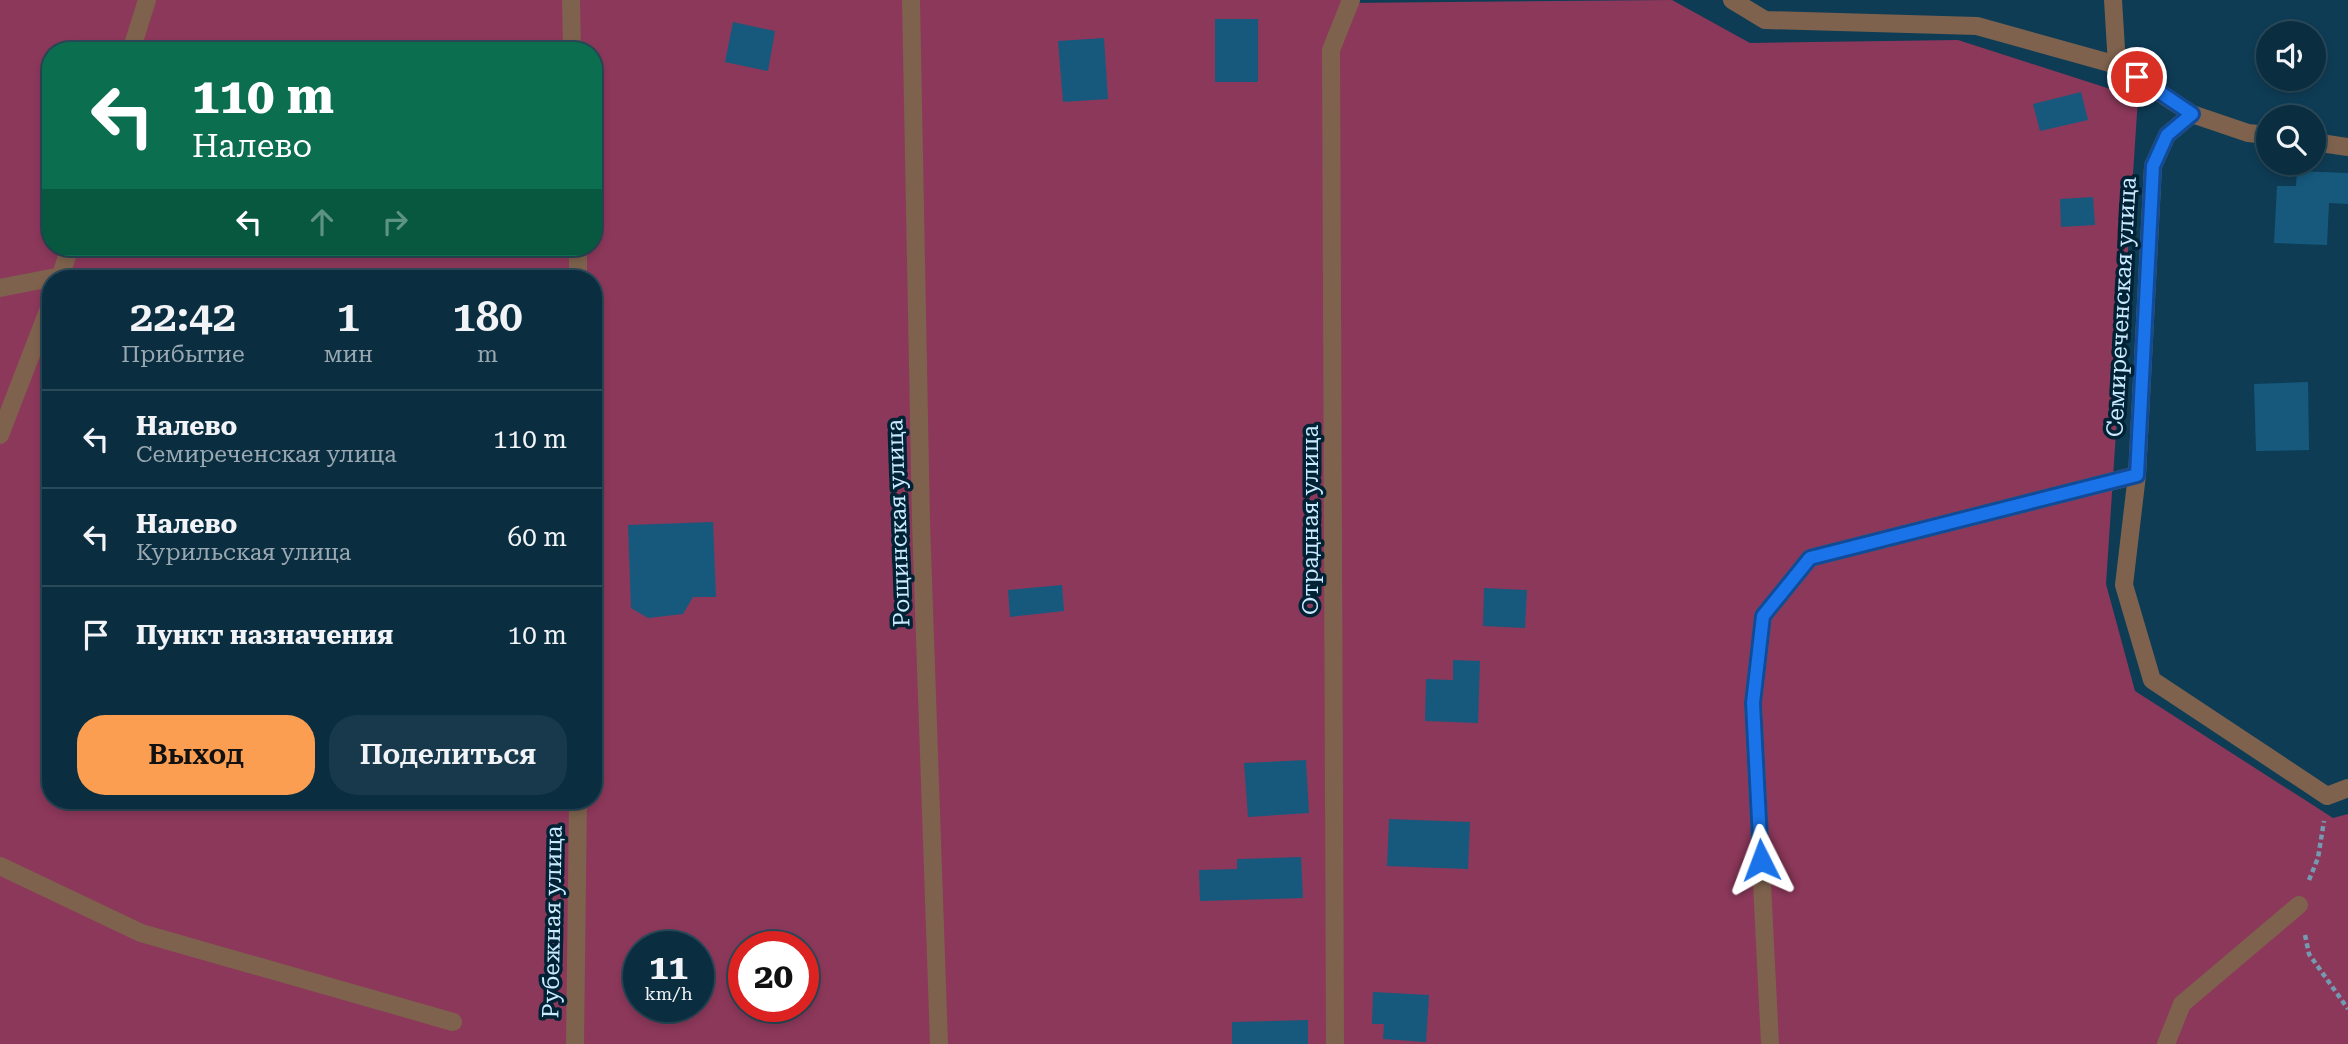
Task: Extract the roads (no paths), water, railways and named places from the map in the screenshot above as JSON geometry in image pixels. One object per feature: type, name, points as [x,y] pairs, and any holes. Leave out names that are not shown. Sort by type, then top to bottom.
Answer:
[{"type":"street","points":[[134,42],[147,0]]},
{"type":"street","points":[[571,0],[572,42]]},
{"type":"street","name":"Рощинская улица","points":[[911,0],[921,522],[939,1044]]},
{"type":"street","name":"Отрадная улица","points":[[1335,1044],[1331,50],[1352,0]]},
{"type":"street","points":[[1732,0],[1765,20],[1976,26],[2117,65],[2192,114],[2256,133]]},
{"type":"street","points":[[2113,0],[2117,65]]},
{"type":"street","name":"Семиреченская улица","points":[[2192,114],[2167,135],[2153,166],[2137,475],[2124,585],[2152,680],[2327,796],[2348,788]]},
{"type":"street","points":[[2326,144],[2348,147]]},
{"type":"street","points":[[0,288],[42,281]]},
{"type":"street","points":[[0,435],[42,326]]},
{"type":"street","points":[[1770,1044],[1753,703],[1763,616],[1810,558],[2137,475]]},
{"type":"street","name":"Рубежная улица","points":[[575,1044],[578,809]]},
{"type":"street","points":[[0,866],[141,933],[453,1022]]},
{"type":"street","points":[[2166,1044],[2182,1004],[2299,905]]}]
